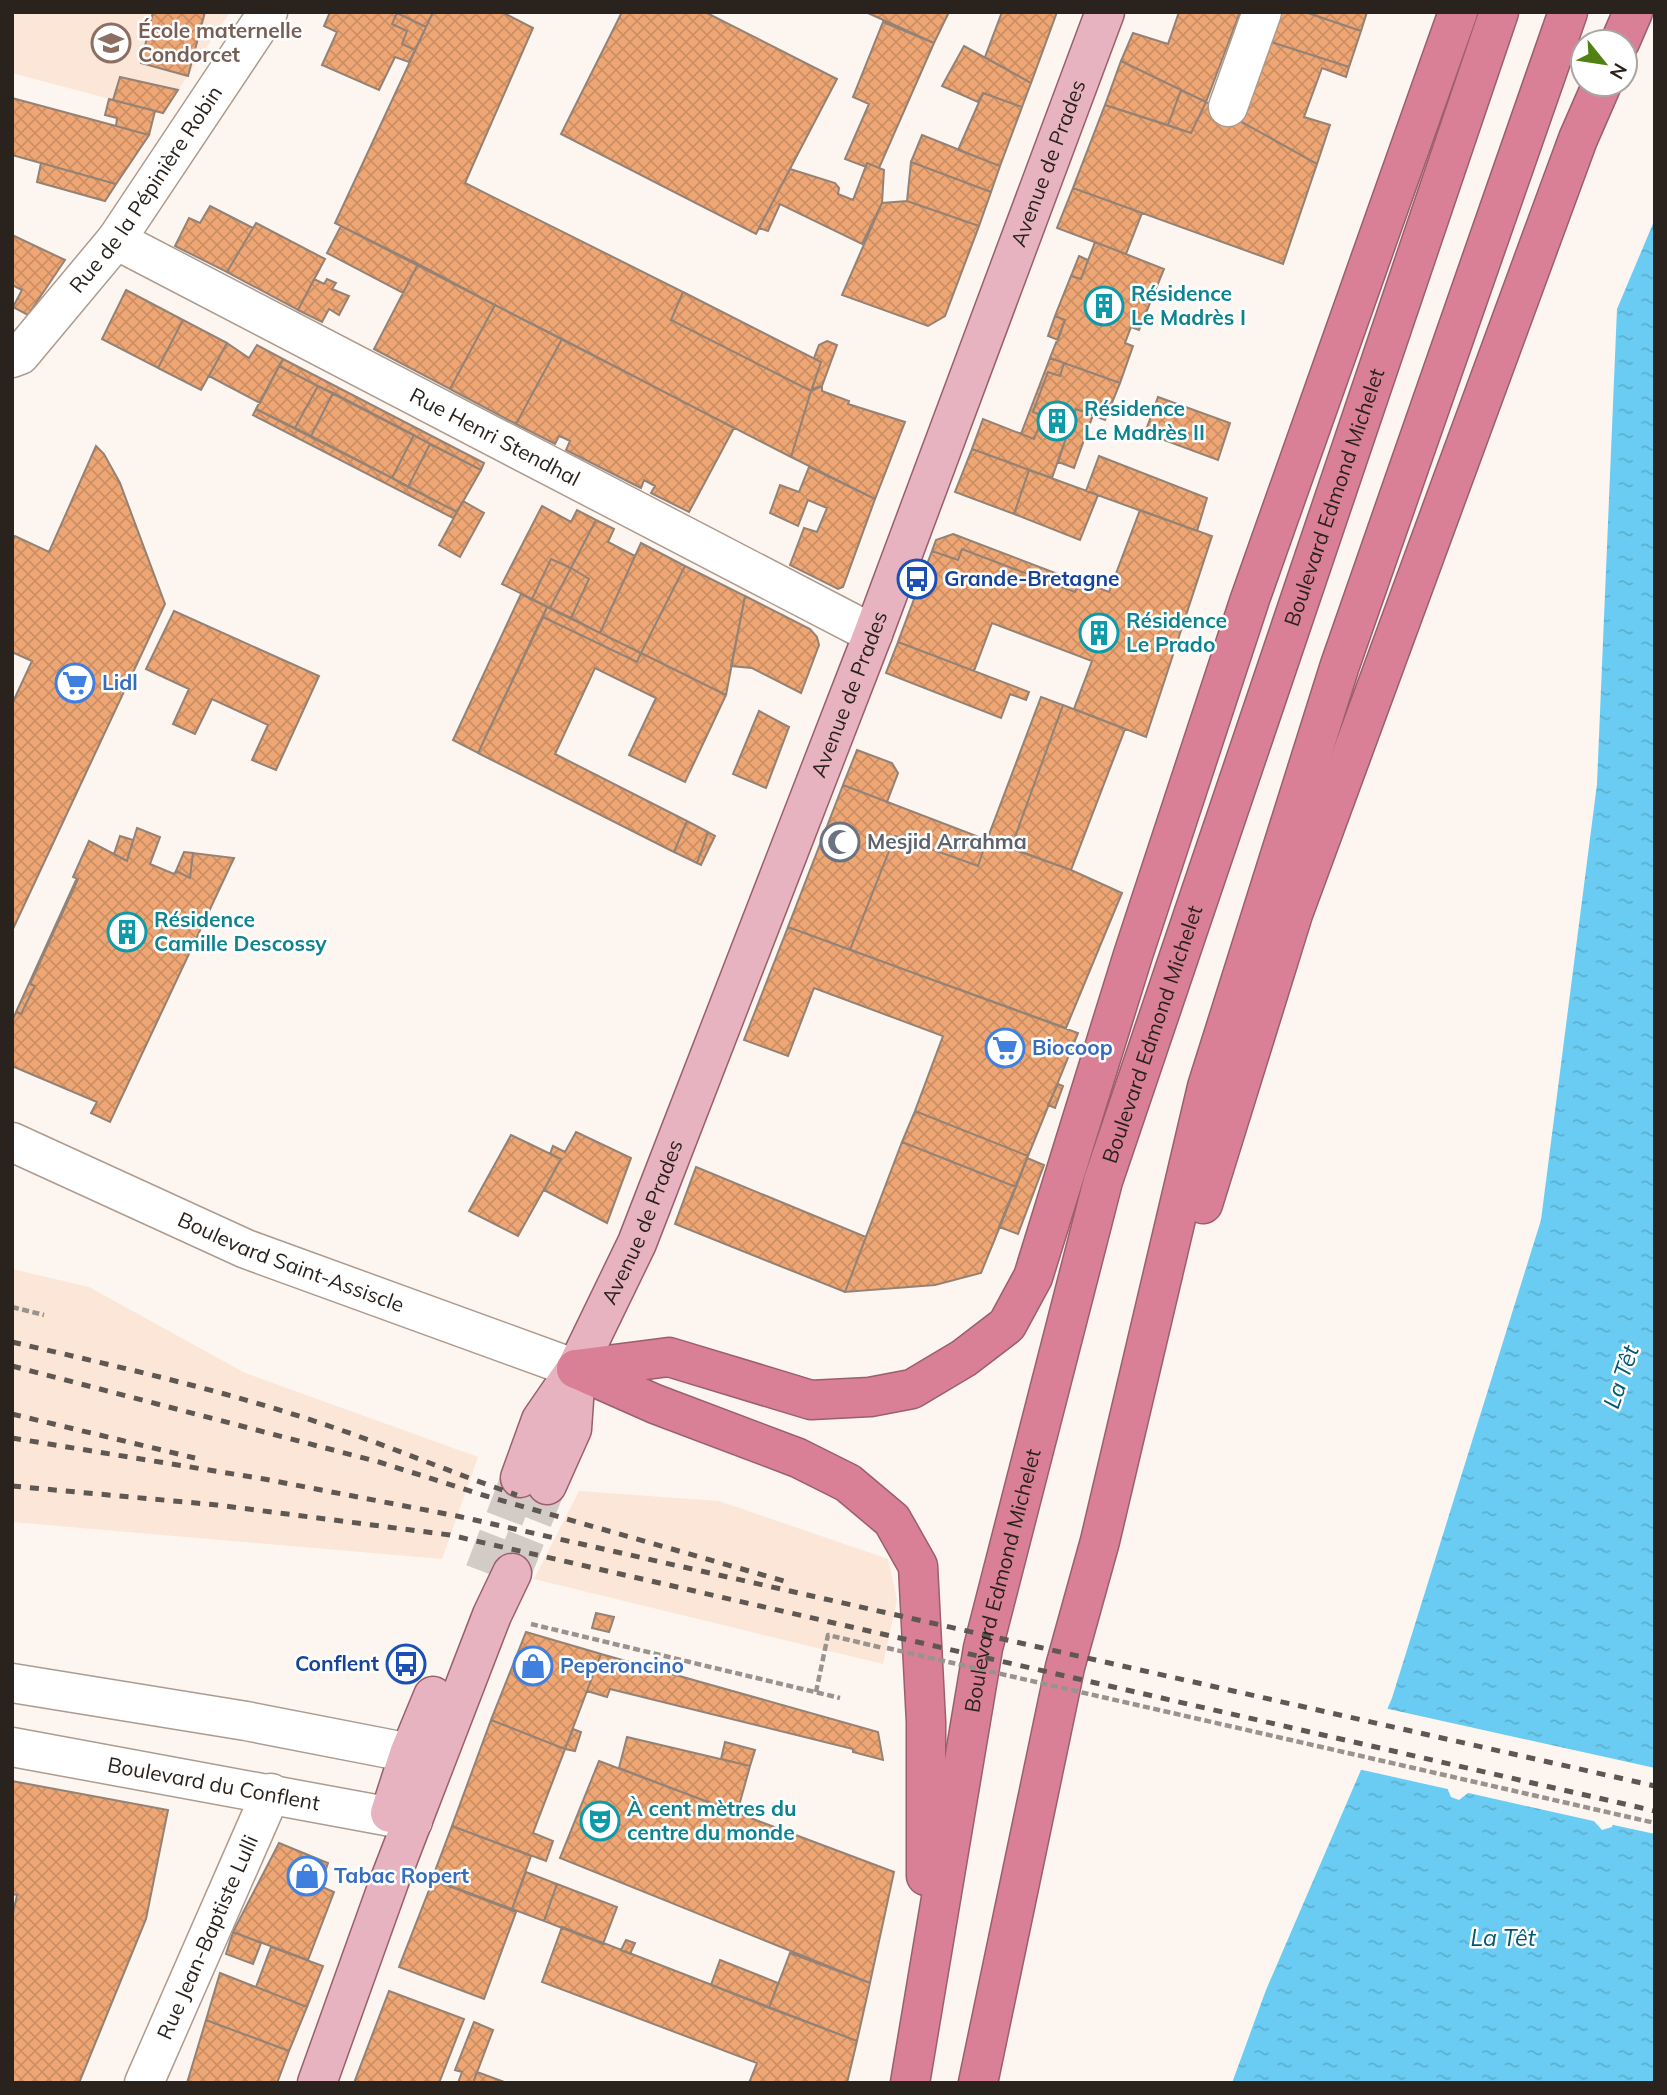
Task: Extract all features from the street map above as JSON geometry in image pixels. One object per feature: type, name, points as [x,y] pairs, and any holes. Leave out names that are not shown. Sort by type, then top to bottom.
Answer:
[{"type":"highway","points":[[576,1369],[669,1357],[811,1400],[870,1397],[912,1389],[964,1358],[1007,1325],[1033,1278],[1137,942],[1250,599],[1458,12]]},
{"type":"highway","name":"Boulevard Edmond Michelet","points":[[910,2083],[983,1648],[1103,1181],[1499,12]]},
{"type":"highway","points":[[1100,1541],[1207,1087],[1340,665],[1568,12]]},
{"type":"highway","points":[[1547,74],[1578,139]]},
{"type":"highway","points":[[978,2083],[1065,1667],[1100,1541],[1293,914],[1578,139],[1596,98]]},
{"type":"highway","points":[[576,1369],[655,1404],[798,1458],[848,1483],[892,1520],[918,1566],[926,1722],[926,1986]]},
{"type":"main road","name":"Avenue de Prades","points":[[576,1369],[637,1243],[873,634],[1105,12]]},
{"type":"main road","points":[[534,1481],[572,1429],[576,1369]]},
{"type":"main road","points":[[317,2083],[389,1882],[401,1819],[422,1756],[498,1572],[492,1615],[422,1756]]},
{"type":"street","name":"Rue de la Pépinière Robin","points":[[12,358],[20,355],[116,240],[268,12]]},
{"type":"street","points":[[1228,107],[1262,12]]},
{"type":"street","name":"Rue Henri Stendhal","points":[[116,240],[873,634]]},
{"type":"street","name":"Boulevard Saint-Assiscle","points":[[12,1142],[246,1249],[576,1369]]},
{"type":"street","points":[[12,1683],[246,1721],[422,1756]]},
{"type":"street","name":"Boulevard du Conflent","points":[[12,1747],[401,1819]]},
{"type":"street","name":"Rue Jean-Baptiste Lulli","points":[[144,2083],[271,1793]]},
{"type":"path","points":[[12,1307],[44,1315]]},
{"type":"path","points":[[492,1615],[840,1698]]},
{"type":"path","points":[[816,1692],[828,1635],[1655,1823]]},
{"type":"shaded area","name":"École maternelle Condorcet","points":[[12,12],[230,12],[163,113],[12,73]]},
{"type":"shaded area","points":[[12,1269],[89,1287],[245,1373],[478,1457],[442,1559],[12,1522]]},
{"type":"shaded area","points":[[579,1491],[719,1501],[888,1559],[897,1600],[883,1664],[534,1579]]},
{"type":"water","name":"La Têt","points":[[1655,219],[1655,2083],[1232,2083],[1266,1990],[1392,1698],[1541,1220],[1597,784],[1617,309]],"holes":[[[1471,1727],[1479,1737],[1468,1793],[1459,1800],[1451,1797],[1448,1790],[1460,1730]],[[1623,1763],[1627,1770],[1612,1827],[1602,1830],[1594,1821],[1607,1765]]]},
{"type":"pier","points":[[1384,1708],[1655,1768],[1655,1834],[1609,1824],[1623,1770],[1621,1766],[1610,1767],[1598,1822],[1464,1792],[1476,1737],[1470,1731],[1463,1733],[1452,1790],[1358,1769]]},
{"type":"building","points":[[153,12],[205,12],[188,76],[141,63]]},
{"type":"building","points":[[330,12],[397,13],[392,24],[407,31],[402,44],[415,50],[409,62],[395,57],[379,90],[322,65],[337,32],[324,26]]},
{"type":"building","points":[[395,12],[433,12],[426,27]]},
{"type":"building","points":[[433,12],[502,12],[533,28],[465,183],[683,292],[671,320],[811,391],[791,457],[335,223]]},
{"type":"building","points":[[622,12],[705,12],[837,79],[756,234],[561,134]]},
{"type":"building","points":[[868,12],[949,12],[934,43],[868,13]]},
{"type":"building","points":[[1002,12],[1057,12],[1031,83],[985,57]]},
{"type":"building","points":[[1179,12],[1240,12],[1206,102],[1121,61],[1133,33],[1168,44]]},
{"type":"building","points":[[1278,12],[1305,12],[1361,31],[1349,67],[1268,41]]},
{"type":"building","points":[[1305,12],[1367,12],[1361,31]]},
{"type":"building","points":[[397,13],[426,27],[415,50],[402,44],[407,31],[392,24]]},
{"type":"building","points":[[883,22],[934,43],[879,168],[867,163],[866,167],[845,159],[869,104],[853,97]]},
{"type":"building","points":[[1268,41],[1349,67],[1346,77],[1322,68],[1304,117],[1330,125],[1317,164],[1238,120]]},
{"type":"building","points":[[964,46],[1031,83],[1022,107],[983,93],[978,102],[942,86]]},
{"type":"building","points":[[1121,61],[1181,90],[1168,125],[1105,105]]},
{"type":"building","points":[[120,77],[178,90],[163,113],[113,100]]},
{"type":"building","points":[[1181,90],[1206,102],[1191,133],[1168,125]]},
{"type":"building","points":[[983,93],[1022,107],[1000,166],[958,150]]},
{"type":"building","points":[[12,98],[149,135],[116,184],[12,155]]},
{"type":"building","points":[[109,99],[155,111],[149,135],[116,126],[117,118],[105,115]]},
{"type":"building","points":[[1206,102],[1317,164],[1283,264],[1073,188],[1105,105],[1191,133]]},
{"type":"building","points":[[922,135],[1000,166],[991,192],[911,162]]},
{"type":"building","points":[[911,162],[991,192],[979,226],[907,201]]},
{"type":"building","points":[[41,163],[116,184],[105,201],[37,182]]},
{"type":"building","points":[[867,163],[884,170],[882,203],[862,244],[780,204],[768,231],[759,228],[790,169],[835,183],[839,188],[838,194],[853,200]]},
{"type":"building","points":[[1073,188],[1142,213],[1126,254],[1057,228]]},
{"type":"building","points":[[907,201],[979,226],[945,316],[928,326],[842,295],[882,203]]},
{"type":"building","points":[[210,206],[253,228],[227,272],[175,246],[189,218],[200,223]]},
{"type":"building","points":[[256,223],[325,259],[298,310],[227,272]]},
{"type":"building","points":[[341,226],[418,264],[403,293],[327,253]]},
{"type":"building","points":[[12,235],[65,260],[28,315],[13,307],[22,290],[12,285]]},
{"type":"building","name":"Résidence Le Madrès I","points":[[1095,242],[1164,269],[1139,330],[1131,327],[1125,343],[1133,346],[1120,383],[1050,358],[1065,320],[1055,316],[1071,276],[1081,279]]},
{"type":"building","points":[[1079,256],[1088,260],[1081,279],[1071,276]]},
{"type":"building","points":[[418,264],[495,305],[450,389],[374,349]]},
{"type":"building","points":[[314,279],[324,284],[327,279],[336,283],[332,289],[349,296],[339,315],[329,309],[322,322],[298,310]]},
{"type":"building","points":[[126,290],[183,320],[158,368],[102,339]]},
{"type":"building","points":[[683,292],[821,362],[811,391],[671,320]]},
{"type":"building","points":[[495,305],[562,339],[516,424],[450,389]]},
{"type":"building","points":[[1055,316],[1065,320],[1058,340],[1048,336]]},
{"type":"building","points":[[183,320],[227,343],[201,390],[158,368]]},
{"type":"building","points":[[562,339],[734,428],[689,512],[651,493],[655,486],[644,480],[641,488],[566,450],[570,441],[559,436],[555,444],[516,424]]},
{"type":"building","points":[[827,341],[837,345],[822,386],[812,389],[821,362],[814,358],[819,345]]},
{"type":"building","points":[[227,343],[249,358],[257,345],[283,359],[260,403],[209,376]]},
{"type":"building","points":[[1050,358],[1064,363],[1060,376],[1048,372],[1033,412],[1043,416],[1034,439],[1021,434]]},
{"type":"building","points":[[283,359],[484,463],[481,470],[279,366]]},
{"type":"building","name":"Résidence Le Madrès II","points":[[1064,363],[1120,383],[1105,420],[1076,409],[1052,478],[972,449],[983,419],[1034,439],[1043,416],[1033,412],[1048,372],[1060,376]]},
{"type":"building","points":[[279,366],[318,386],[295,428],[256,409]]},
{"type":"building","points":[[318,386],[333,393],[311,436],[295,428]]},
{"type":"building","points":[[822,386],[822,391],[849,401],[848,404],[905,422],[875,499],[791,457],[811,391]]},
{"type":"building","points":[[333,393],[414,435],[392,478],[311,436]]},
{"type":"building","points":[[1158,397],[1230,423],[1218,460],[1145,433]]},
{"type":"building","points":[[256,409],[457,512],[453,518],[253,415]]},
{"type":"building","points":[[1076,409],[1093,415],[1074,468],[1058,462]]},
{"type":"building","points":[[414,435],[430,444],[408,487],[392,478]]},
{"type":"building","points":[[430,444],[481,470],[457,512],[408,487]]},
{"type":"building","name":"Lidl","points":[[96,446],[104,454],[120,483],[165,604],[12,931],[12,704],[32,661],[12,652],[12,542],[15,536],[49,552]]},
{"type":"building","points":[[972,449],[1029,470],[1014,514],[955,492]]},
{"type":"building","points":[[1099,456],[1207,498],[1197,531],[1086,491]]},
{"type":"building","points":[[809,467],[875,499],[843,587],[838,589],[790,565],[804,528],[817,532],[827,508],[808,500],[798,526],[770,513],[780,485],[799,492]]},
{"type":"building","points":[[1029,470],[1098,495],[1080,540],[1014,514]]},
{"type":"building","points":[[463,501],[484,513],[460,557],[439,545]]},
{"type":"building","points":[[542,506],[571,522],[577,510],[596,520],[571,568],[551,559],[532,599],[502,584]]},
{"type":"building","name":"Résidence Le Prado","points":[[1140,510],[1212,536],[1146,737],[1074,709],[1092,661],[992,623],[974,671],[898,642],[932,551],[958,560],[962,549],[1075,592],[1081,581],[1109,592]]},
{"type":"building","points":[[596,520],[614,529],[608,542],[635,556],[600,633],[571,618],[589,579],[571,568]]},
{"type":"building","points":[[953,534],[1079,582],[1075,592],[962,549],[958,560],[932,551],[936,540]]},
{"type":"building","points":[[641,543],[685,566],[641,653],[600,633]]},
{"type":"building","points":[[551,559],[571,568],[550,608],[532,599]]},
{"type":"building","points":[[685,566],[745,596],[726,695],[641,653]]},
{"type":"building","points":[[571,568],[589,579],[571,618],[550,608]]},
{"type":"building","points":[[521,594],[547,607],[478,753],[453,740]]},
{"type":"building","points":[[745,596],[810,629],[817,637],[819,645],[801,693],[752,668],[731,666]]},
{"type":"building","points":[[547,607],[641,653],[637,662],[543,617]]},
{"type":"building","points":[[174,611],[319,676],[276,770],[252,760],[268,725],[212,699],[195,734],[173,724],[189,689],[146,669]]},
{"type":"building","points":[[543,617],[637,662],[641,653],[726,695],[685,782],[629,755],[656,698],[595,668],[555,754],[687,821],[674,852],[478,753]]},
{"type":"building","points":[[898,642],[1029,692],[1026,700],[1010,694],[1001,718],[886,673]]},
{"type":"building","points":[[1041,697],[1063,705],[1011,848],[987,840]]},
{"type":"building","points":[[1063,705],[1125,729],[1071,870],[1011,848]]},
{"type":"building","points":[[759,711],[789,727],[766,788],[733,774]]},
{"type":"building","points":[[857,750],[892,763],[898,773],[887,802],[843,785]]},
{"type":"building","points":[[843,785],[987,840],[978,866],[895,836],[850,950],[788,927]]},
{"type":"building","points":[[687,821],[708,832],[697,863],[674,852]]},
{"type":"building","name":"Résidence Camille Descossy","points":[[137,828],[160,837],[150,864],[174,874],[176,871],[190,878],[193,853],[234,858],[110,1122],[91,1113],[97,1102],[12,1066],[12,1021],[16,1012],[21,1014],[35,986],[30,984],[78,879],[73,877],[89,841],[127,861]]},
{"type":"building","points":[[708,832],[715,836],[701,865],[697,863]]},
{"type":"building","points":[[120,836],[133,840],[127,861],[114,854]]},
{"type":"building","points":[[895,836],[978,866],[987,840],[1071,870],[1122,893],[1066,1028],[850,950]]},
{"type":"building","points":[[184,852],[193,853],[190,878],[176,871]]},
{"type":"building","points":[[77,878],[30,984],[35,986],[21,1014],[16,1012]]},
{"type":"building","name":"Biocoop","points":[[788,927],[1078,1033],[1028,1156],[915,1111],[943,1036],[814,988],[788,1056],[744,1040]]},
{"type":"building","points":[[1058,1084],[1063,1086],[1055,1108],[1048,1105]]},
{"type":"building","points":[[915,1111],[1028,1156],[1016,1187],[902,1142]]},
{"type":"building","points":[[576,1132],[631,1158],[607,1223],[544,1190],[561,1159],[550,1154],[553,1146],[565,1152]]},
{"type":"building","points":[[511,1135],[561,1159],[518,1236],[469,1211]]},
{"type":"building","points":[[902,1142],[1016,1187],[981,1273],[935,1285],[845,1292]]},
{"type":"building","points":[[1027,1158],[1044,1165],[1018,1234],[999,1227]]},
{"type":"building","points":[[696,1167],[866,1237],[845,1292],[675,1224]]},
{"type":"building","points":[[596,1613],[614,1617],[609,1632],[592,1628]]},
{"type":"building","points":[[526,1632],[601,1654],[565,1749],[491,1720]]},
{"type":"building","points":[[601,1654],[878,1732],[883,1760],[853,1752],[853,1749],[610,1689],[607,1697],[587,1691]]},
{"type":"building","points":[[491,1720],[565,1749],[533,1833],[553,1841],[546,1861],[452,1826]]},
{"type":"building","points":[[573,1729],[581,1732],[575,1751],[565,1749]]},
{"type":"building","points":[[627,1737],[750,1766],[737,1813],[619,1768]]},
{"type":"building","points":[[725,1742],[755,1750],[750,1766],[721,1759]]},
{"type":"building","points":[[599,1761],[894,1872],[870,1983],[560,1858]]},
{"type":"building","points":[[12,1781],[168,1810],[146,1919],[79,2083],[12,2083],[12,1918],[17,1895],[12,1894]]},
{"type":"building","points":[[452,1826],[531,1856],[512,1909],[432,1879]]},
{"type":"building","points":[[279,1843],[328,1863],[320,1886],[334,1892],[308,1960],[233,1932]]},
{"type":"building","points":[[526,1872],[557,1884],[544,1921],[512,1909]]},
{"type":"building","points":[[433,1880],[516,1912],[484,1999],[399,1967]]},
{"type":"building","points":[[557,1884],[617,1907],[603,1944],[544,1921]]},
{"type":"building","points":[[562,1927],[857,2041],[847,2083],[749,2083],[757,2063],[542,1982]]},
{"type":"building","points":[[233,1932],[261,1943],[253,1964],[226,1954]]},
{"type":"building","points":[[626,1940],[635,1943],[630,1954],[621,1950]]},
{"type":"building","points":[[271,1947],[323,1966],[307,2007],[256,1987]]},
{"type":"building","points":[[790,1953],[870,1983],[857,2041],[769,2008]]},
{"type":"building","points":[[720,1960],[778,1983],[769,2008],[711,1985]]},
{"type":"building","points":[[220,1973],[307,2007],[289,2051],[206,2020]]},
{"type":"building","points":[[389,1991],[464,2019],[439,2083],[354,2083]]},
{"type":"building","points":[[206,2020],[289,2051],[277,2083],[187,2083]]},
{"type":"building","points":[[474,2022],[493,2030],[473,2083],[458,2083],[462,2072],[455,2070]]},
{"type":"building","points":[[477,2072],[507,2083],[473,2083]]},
{"type":"tunnel","points":[[484,1572],[520,1478]]},
{"type":"tunnel","points":[[512,1573],[547,1485]]},
{"type":"railway","points":[[12,1342],[173,1380],[293,1414],[517,1495]]},
{"type":"railway","points":[[12,1366],[379,1462],[486,1496],[791,1583]]},
{"type":"railway","points":[[12,1414],[195,1458]]},
{"type":"railway","points":[[12,1438],[264,1479],[457,1516],[1655,1786]]},
{"type":"railway","points":[[12,1486],[217,1505],[450,1535],[1655,1811]]},
{"type":"place","name":"École maternelle Condorcet","points":[[111,43]]},
{"type":"place","name":"Résidence Le Madrès I","points":[[1104,306]]},
{"type":"place","name":"Résidence Le Madrès II","points":[[1057,421]]},
{"type":"place","name":"Grande-Bretagne","points":[[917,579]]},
{"type":"place","name":"Résidence Le Prado","points":[[1099,633]]},
{"type":"place","name":"Lidl","points":[[75,683]]},
{"type":"place","name":"Mesjid Arrahma","points":[[840,842]]},
{"type":"place","name":"Résidence Camille Descossy","points":[[127,932]]},
{"type":"place","name":"Biocoop","points":[[1005,1048]]},
{"type":"place","name":"Conflent","points":[[406,1664]]},
{"type":"place","name":"Peperoncino","points":[[533,1666]]},
{"type":"place","name":"À cent mètres du centre du monde","points":[[600,1821]]},
{"type":"place","name":"Tabac Ropert","points":[[307,1876]]}]
